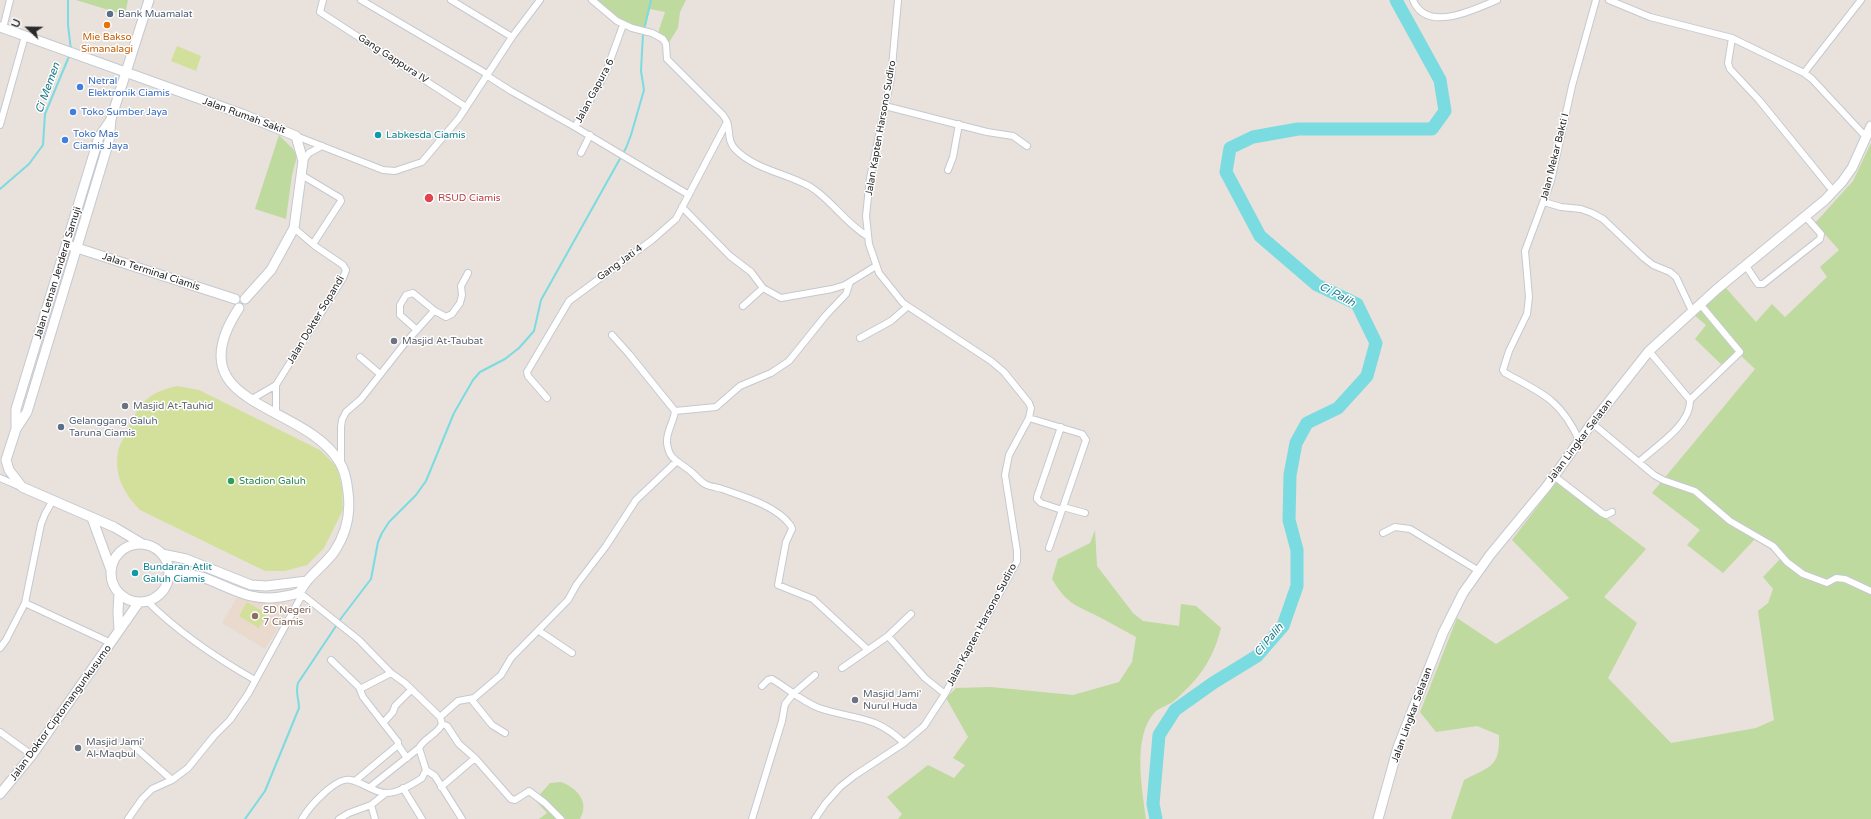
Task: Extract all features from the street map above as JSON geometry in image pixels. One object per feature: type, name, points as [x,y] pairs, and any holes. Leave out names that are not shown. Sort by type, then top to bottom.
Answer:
[{"type":"street","points":[[2,28],[10,0]]},
{"type":"street","name":"Jalan Letnan Jenderal Samuji","points":[[3,462],[16,429],[27,412],[109,141],[111,119],[149,0]]},
{"type":"street","name":"Gang Gappura IV","points":[[323,0],[320,12],[466,107]]},
{"type":"street","name":"Jalan Gapura 6","points":[[361,0],[487,75],[511,91],[576,127],[606,72],[624,25]]},
{"type":"street","points":[[451,0],[512,37]]},
{"type":"street","name":"Jalan Rumah Sakit","points":[[2,28],[126,74],[242,114],[383,170],[396,171],[422,162],[466,107],[512,37],[540,0]]},
{"type":"street","points":[[592,0],[605,13],[624,25],[648,32],[663,39],[666,44],[667,59],[723,115],[727,122],[730,142],[744,157],[810,187],[847,222],[867,236]]},
{"type":"street","name":"Jalan Kapten Harsono Sudiro","points":[[815,819],[825,804],[845,783],[904,743],[924,726],[945,694],[1015,567],[1018,551],[1005,474],[1009,455],[1031,413],[1029,403],[1004,372],[991,360],[907,307],[896,295],[876,266],[867,236],[866,216],[870,178],[885,106],[894,52],[898,0]]},
{"type":"street","points":[[1413,0],[1416,6],[1424,13],[1445,18],[1454,17],[1497,0]]},
{"type":"street","name":"Jalan Mekar Bakti I","points":[[1579,440],[1572,424],[1556,403],[1544,394],[1505,374],[1503,370],[1509,351],[1527,314],[1529,306],[1525,250],[1552,181],[1572,86],[1596,0]]},
{"type":"street","points":[[1609,0],[1650,16],[1732,38],[1804,73],[1812,79],[1866,137]]},
{"type":"street","points":[[1804,73],[1861,0]]},
{"type":"street","points":[[0,125],[25,36]]},
{"type":"street","points":[[1732,38],[1728,63],[1730,69],[1759,100],[1833,191]]},
{"type":"street","points":[[885,106],[987,132],[1016,136],[1026,146]]},
{"type":"street","name":"Jalan Letnan Jenderal Samuji","points":[[16,429],[16,409],[99,137],[111,119]]},
{"type":"street","name":"Gang Jati 4","points":[[547,398],[528,376],[527,372],[557,323],[567,303],[652,240],[673,222],[689,195],[727,122]]},
{"type":"street","points":[[948,170],[953,157],[959,124]]},
{"type":"street","name":"Jalan Lingkar Selatan","points":[[1378,819],[1398,747],[1434,653],[1453,610],[1479,570],[1517,520],[1554,476],[1592,423],[1650,351],[1692,311],[1842,182],[1852,168],[1871,126]]},
{"type":"street","points":[[576,127],[689,195]]},
{"type":"street","points":[[581,153],[590,135]]},
{"type":"street","points":[[296,136],[303,161]]},
{"type":"street","points":[[128,819],[142,799],[152,789],[172,780],[188,768],[214,736],[230,720],[255,680],[307,581],[330,558],[340,543],[347,526],[350,504],[347,483],[340,463],[330,449],[314,435],[235,388],[226,378],[222,366],[221,354],[224,337],[237,303],[245,306],[245,299],[271,270],[294,228],[297,217],[300,174],[303,161],[308,153],[322,146]]},
{"type":"street","points":[[300,174],[340,198],[341,201],[313,244]]},
{"type":"street","points":[[1544,202],[1592,213],[1603,219],[1644,258],[1653,265],[1670,272],[1676,277],[1692,311]]},
{"type":"street","points":[[682,207],[730,256],[752,272],[763,288],[781,298],[839,287],[876,266]]},
{"type":"street","points":[[1746,266],[1758,284],[1763,284],[1820,239],[1821,234],[1804,216]]},
{"type":"street","name":"Jalan Dokter Sopandi","points":[[252,399],[276,385],[345,274],[346,270],[343,265],[313,244],[294,228]]},
{"type":"street","name":"Jalan Terminal Ciamis","points":[[66,245],[237,303]]},
{"type":"street","points":[[417,330],[400,315],[400,305],[406,295],[413,294],[435,311],[446,317],[452,314],[462,299],[460,286],[468,273]]},
{"type":"street","points":[[675,411],[716,406],[740,386],[771,373],[789,360],[826,315],[846,294],[850,282]]},
{"type":"street","points":[[743,306],[763,288]]},
{"type":"street","points":[[52,291],[62,294]]},
{"type":"street","points":[[1690,400],[1740,352],[1700,304]]},
{"type":"street","points":[[860,338],[892,321],[907,307]]},
{"type":"street","points":[[340,463],[342,420],[346,412],[361,399],[417,330],[435,311]]},
{"type":"street","points":[[42,323],[53,326]]},
{"type":"street","points":[[612,335],[630,354],[675,411]]},
{"type":"street","points":[[1639,462],[1679,427],[1690,408],[1690,400],[1650,351]]},
{"type":"street","points":[[360,357],[380,374]]},
{"type":"street","points":[[276,385],[276,413]]},
{"type":"street","points":[[675,411],[668,433],[667,442],[676,462],[689,470],[703,484],[740,495],[771,509],[790,524],[792,529],[786,542],[778,585],[813,599],[868,650]]},
{"type":"street","points":[[1029,418],[1082,434],[1086,440],[1049,548]]},
{"type":"street","points":[[1592,423],[1663,480],[1695,491],[1730,520],[1773,546],[1787,562],[1803,574],[1827,583],[1836,578],[1845,579],[1871,591]]},
{"type":"street","points":[[1061,427],[1037,497],[1038,502],[1085,513]]},
{"type":"street","points":[[3,462],[22,487]]},
{"type":"street","points":[[370,787],[419,748],[424,741],[439,729],[441,720],[458,701],[471,699],[501,675],[510,658],[568,600],[577,584],[606,546],[636,500],[676,462]]},
{"type":"street","points":[[1554,476],[1602,513],[1606,514],[1612,512]]},
{"type":"street","points":[[0,478],[114,528],[141,543],[153,546],[166,560],[169,574],[168,582],[160,594],[143,602]]},
{"type":"street","points":[[0,648],[6,640],[25,603],[42,524],[45,514],[53,500]]},
{"type":"street","points":[[92,518],[111,570],[113,585],[119,593],[128,600],[143,602],[220,658],[255,680]]},
{"type":"street","points":[[1383,534],[1395,528],[1410,529],[1479,570]]},
{"type":"street","points":[[111,570],[115,558],[123,549],[141,543]]},
{"type":"street","points":[[162,554],[186,559],[251,585],[284,584],[307,581]]},
{"type":"street","points":[[169,574],[185,574],[201,577],[235,592],[250,596],[278,598],[300,594],[345,628],[391,673],[411,690],[447,726],[459,744],[475,758],[511,799],[515,800],[529,791],[545,803],[561,819]]},
{"type":"street","points":[[250,596],[251,585]]},
{"type":"street","points":[[119,593],[119,630]]},
{"type":"street","name":"Jalan Doktor Ciptomangunkusumo","points":[[0,794],[32,755],[119,630],[143,602]]},
{"type":"street","points":[[25,603],[111,643]]},
{"type":"street","points":[[842,668],[888,636],[911,614]]},
{"type":"street","points":[[539,630],[572,653]]},
{"type":"street","points":[[888,636],[925,678],[945,694]]},
{"type":"street","points":[[331,660],[360,689],[363,697],[398,742],[398,745],[407,758]]},
{"type":"street","points":[[360,689],[391,673]]},
{"type":"street","points":[[752,819],[782,721],[785,704],[794,693],[815,675]]},
{"type":"street","points":[[762,686],[768,680],[772,679],[818,707],[861,718],[883,726],[904,743]]},
{"type":"street","points":[[383,723],[393,712],[395,706],[411,690]]},
{"type":"street","points":[[471,699],[492,725],[505,733]]},
{"type":"street","points":[[0,732],[32,755]]},
{"type":"street","points":[[129,742],[172,780]]},
{"type":"street","points":[[355,781],[398,745]]},
{"type":"street","points":[[419,748],[426,770],[435,776],[462,819]]},
{"type":"street","points":[[441,787],[475,758]]},
{"type":"street","points":[[339,819],[349,812],[371,806],[386,793],[403,788],[422,778],[426,770]]},
{"type":"street","points":[[302,819],[318,800],[338,782],[346,779],[386,793]]},
{"type":"street","points":[[403,788],[422,819]]},
{"type":"street","points":[[371,806],[375,819]]},
{"type":"shaded area","name":"SD Negeri 7 Ciamis","points":[[238,596],[244,599],[261,602],[280,600],[291,606],[265,649],[222,623]]},
{"type":"green space","points":[[76,0],[128,0],[125,15]]},
{"type":"green space","points":[[596,0],[686,0],[680,12],[678,28],[668,44],[658,33],[665,12],[650,9],[645,29],[616,17]]},
{"type":"green space","points":[[177,46],[201,56],[196,71],[171,61]]},
{"type":"green space","points":[[279,135],[293,149],[297,156],[292,175],[286,219],[255,209]]},
{"type":"green space","points":[[1871,143],[1871,819],[1451,819],[1464,780],[1492,765],[1495,760],[1498,754],[1499,735],[1477,726],[1436,732],[1420,712],[1457,618],[1496,644],[1569,598],[1512,540],[1557,481],[1646,549],[1604,597],[1637,623],[1608,678],[1671,743],[1756,728],[1774,720],[1758,611],[1768,603],[1773,589],[1763,577],[1781,558],[1772,548],[1755,539],[1723,573],[1687,545],[1700,530],[1652,493],[1755,369],[1738,353],[1725,368],[1695,339],[1706,325],[1694,315],[1726,288],[1756,322],[1772,304],[1785,317],[1827,277],[1820,267],[1839,250],[1815,223],[1853,181]]},
{"type":"green space","name":"Stadion Galuh","points":[[177,386],[199,390],[320,450],[337,467],[342,488],[343,510],[324,548],[307,565],[285,571],[265,571],[140,510],[129,497],[119,476],[117,461],[120,446],[133,418],[142,404],[152,395]]},
{"type":"green space","points":[[1095,530],[1097,566],[1133,613],[1143,621],[1179,626],[1181,604],[1196,606],[1221,628],[1214,650],[1198,677],[1174,701],[1155,712],[1148,722],[1143,735],[1140,763],[1142,793],[1146,819],[898,819],[902,814],[887,797],[928,765],[954,778],[965,765],[953,758],[968,737],[946,698],[956,688],[991,687],[1073,695],[1119,682],[1132,662],[1136,637],[1068,600],[1052,579],[1058,559],[1090,543]]},
{"type":"green space","points":[[247,602],[267,614],[259,628],[239,616]]},
{"type":"green space","points":[[561,782],[577,792],[583,801],[583,813],[580,819],[539,819],[547,813],[535,800],[550,783]]},
{"type":"waterway","name":"Ci Memen","points":[[68,0],[68,25],[71,50]]},
{"type":"waterway","points":[[245,819],[265,791],[299,708],[297,692],[298,683],[342,617],[371,579],[378,542],[382,533],[389,522],[416,495],[426,481],[454,413],[473,380],[480,372],[505,359],[519,348],[534,331],[541,300],[626,148],[644,90],[641,71],[643,34],[651,0]]},
{"type":"waterway","name":"Ci Palih","points":[[1156,819],[1153,804],[1159,735],[1175,710],[1213,683],[1257,656],[1283,626],[1297,586],[1297,550],[1289,520],[1290,475],[1296,443],[1307,423],[1338,408],[1367,376],[1376,343],[1357,304],[1317,285],[1260,236],[1226,172],[1230,148],[1253,137],[1298,129],[1432,129],[1445,111],[1440,80],[1396,0]]},
{"type":"waterway","name":"Ci Memen","points":[[0,189],[29,164],[43,145],[45,114],[70,54]]},
{"type":"place","name":"Bank Muamalat","points":[[110,14]]},
{"type":"place","name":"Mie Bakso Simanalagi","points":[[107,25]]},
{"type":"place","name":"Netral Elektronik Ciamis","points":[[80,87]]},
{"type":"place","name":"Toko Sumber Jaya","points":[[73,112]]},
{"type":"place","name":"Labkesda Ciamis","points":[[378,135]]},
{"type":"place","name":"Toko Mas Ciamis Jaya","points":[[65,140]]},
{"type":"place","name":"RSUD Ciamis","points":[[429,198]]},
{"type":"place","name":"Masjid At-Taubat","points":[[394,341]]},
{"type":"place","name":"Masjid At-Tauhid","points":[[125,406]]},
{"type":"place","name":"Gelanggang Galuh Taruna Ciamis","points":[[61,427]]},
{"type":"place","name":"Stadion Galuh","points":[[231,481]]},
{"type":"place","name":"Bundaran Atlit Galuh Ciamis","points":[[135,573]]},
{"type":"place","name":"SD Negeri 7 Ciamis","points":[[255,616]]},
{"type":"place","name":"Masjid Jami' Nurul Huda","points":[[855,700]]},
{"type":"place","name":"Masjid Jami' Al-Maqbul","points":[[78,748]]}]
